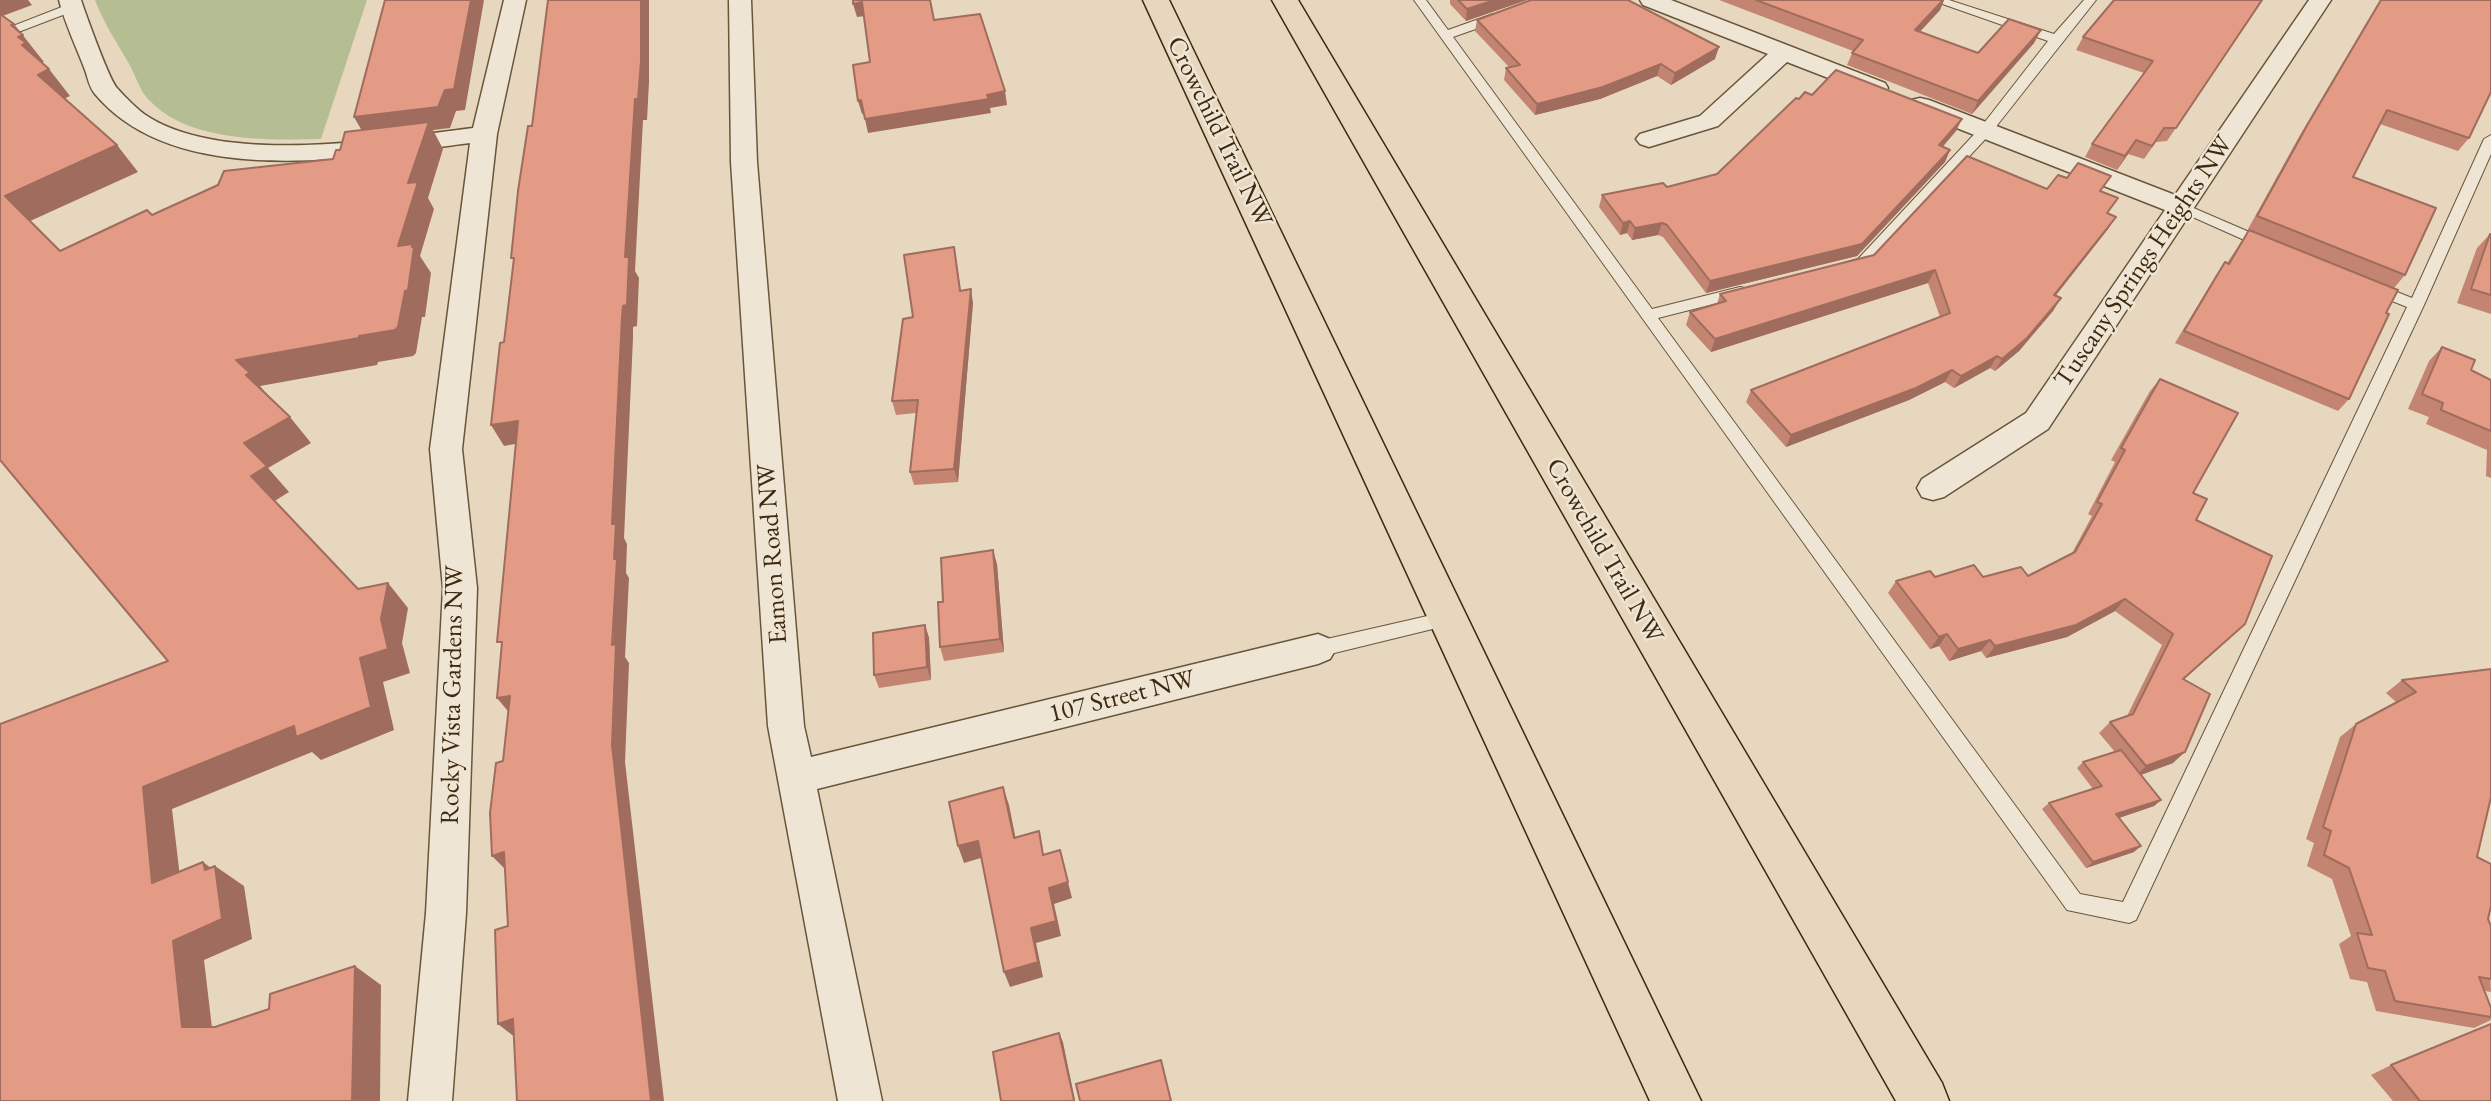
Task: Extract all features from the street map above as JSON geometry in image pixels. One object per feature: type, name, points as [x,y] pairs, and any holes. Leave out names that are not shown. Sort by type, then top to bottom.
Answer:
[{"type":"highway","name":"Crowchild Trail NW","points":[[1156,0],[1676,1101]]},
{"type":"highway","name":"Crowchild Trail NW","points":[[1285,0],[1924,1101]]},
{"type":"street","name":"Rocky Vista Gardens NW","points":[[430,1101],[446,913],[460,588],[446,449],[484,134],[515,0]]},
{"type":"street","name":"Eamon Road NW","points":[[740,0],[746,189],[786,726],[860,1101]]},
{"type":"street","points":[[1651,0],[2182,207]]},
{"type":"street","name":"Tuscany Springs Heights NW","points":[[1933,488],[2037,421],[2320,0]]},
{"type":"street","points":[[71,4],[104,89],[134,119],[182,142],[255,152],[328,152],[484,134]]},
{"type":"street","points":[[1649,139],[1709,121],[1784,52]]},
{"type":"street","name":"107 Street NW","points":[[795,778],[1318,649]]},
{"type":"lane","points":[[1420,0],[2074,903],[2129,913],[2416,305],[2491,139]]},
{"type":"lane","points":[[1937,0],[2056,39]]},
{"type":"lane","points":[[1836,269],[1863,262],[1986,130],[2056,39],[2090,0]]},
{"type":"lane","points":[[0,35],[71,4]]},
{"type":"lane","points":[[1444,36],[1508,13]]},
{"type":"lane","points":[[2182,207],[2278,249]]},
{"type":"lane","points":[[2354,279],[2416,305]]},
{"type":"lane","points":[[1648,315],[1755,289]]},
{"type":"lane","name":"107 Street NW","points":[[1318,649],[1450,618]]},
{"type":"green space","points":[[95,0],[367,0],[321,139],[300,139],[229,136],[184,124],[165,113],[142,91]]},
{"type":"building","points":[[385,0],[471,0],[454,89],[445,90],[438,107],[354,117]]},
{"type":"building","points":[[548,0],[641,0],[641,61],[638,99],[635,99],[625,257],[629,257],[627,305],[623,306],[622,317],[612,524],[616,524],[614,559],[617,559],[612,645],[616,644],[612,745],[651,1101],[517,1101],[513,1019],[498,1024],[495,930],[508,926],[504,852],[492,856],[490,813],[496,763],[503,761],[510,696],[497,698],[502,642],[497,642],[518,421],[491,425],[500,343],[504,342],[514,258],[511,258],[518,191],[528,126],[532,126]]},
{"type":"building","points":[[853,0],[930,0],[934,20],[980,14],[1005,91],[987,95],[989,99],[865,119],[861,100],[858,101],[853,65],[870,62],[862,2],[853,4]]},
{"type":"building","points":[[1458,0],[1495,0],[1467,9]]},
{"type":"building","points":[[1531,0],[1628,0],[1719,47],[1675,73],[1661,64],[1603,87],[1537,104],[1506,68],[1520,65],[1477,20]]},
{"type":"building","points":[[1756,0],[1943,0],[1915,30],[1978,53],[2009,19],[2041,30],[1978,101],[1852,53],[1863,40]]},
{"type":"building","points":[[2114,0],[2262,0],[2176,128],[2164,128],[2152,146],[2136,140],[2125,156],[2092,144],[2153,61],[2083,37]]},
{"type":"building","points":[[2381,0],[2491,0],[2491,92],[2469,138],[2387,110],[2353,177],[2436,208],[2405,275],[2257,216]]},
{"type":"building","points":[[0,14],[23,35],[18,37],[26,43],[22,45],[49,69],[38,75],[117,145],[5,196],[60,251],[147,210],[152,215],[218,185],[224,171],[333,159],[336,150],[340,150],[345,132],[429,122],[408,183],[418,182],[398,246],[412,244],[414,247],[408,290],[405,291],[398,327],[359,338],[236,360],[250,373],[246,375],[290,417],[244,443],[267,466],[251,476],[358,589],[388,583],[381,619],[388,649],[360,658],[371,707],[296,737],[294,726],[143,787],[152,883],[203,862],[205,870],[215,866],[222,919],[173,941],[182,1027],[215,1027],[269,1009],[270,994],[355,966],[352,1101],[0,1101],[0,724],[168,661],[0,460]]},
{"type":"building","points":[[1836,70],[1962,119],[1939,145],[1950,150],[1862,244],[1710,281],[1667,225],[1662,223],[1635,228],[1630,221],[1623,223],[1602,195],[1663,183],[1667,187],[1717,174],[1796,98],[1799,99],[1805,92],[1812,95]]},
{"type":"building","points":[[1967,156],[2047,189],[2058,175],[2067,178],[2078,163],[2111,176],[2100,191],[2118,198],[2107,213],[2116,217],[2054,295],[2061,298],[2027,338],[2002,359],[1997,356],[1961,376],[1952,370],[1916,388],[1791,435],[1751,390],[1950,313],[1935,270],[1715,339],[1690,312],[1726,301],[1720,294],[1874,255]]},
{"type":"building","points":[[2249,230],[2398,290],[2349,399],[2184,331],[2225,262],[2229,264]]},
{"type":"building","points":[[2491,234],[2491,295],[2471,289]]},
{"type":"building","points":[[954,247],[960,291],[971,289],[954,469],[910,472],[918,400],[892,401],[903,319],[913,317],[904,255]]},
{"type":"building","points":[[2442,347],[2475,360],[2471,370],[2491,380],[2491,431],[2441,410],[2443,403],[2422,394]]},
{"type":"building","points":[[2160,379],[2238,413],[2193,493],[2207,499],[2196,520],[2272,556],[2245,624],[2183,679],[2210,694],[2185,752],[2146,766],[2110,722],[2133,714],[2173,634],[2125,599],[2076,625],[1995,646],[1990,640],[1958,649],[1947,634],[1939,637],[1896,581],[1930,571],[1935,577],[1974,565],[1983,577],[2021,567],[2028,576],[2075,552],[2102,504],[2097,502],[2125,450],[2121,448]]},
{"type":"building","points":[[993,550],[1000,639],[940,647],[938,602],[943,602],[941,558]]},
{"type":"building","points":[[925,625],[927,667],[874,675],[873,633]]},
{"type":"building","points":[[2491,669],[2491,797],[2477,857],[2491,864],[2491,906],[2488,919],[2491,926],[2491,979],[2479,977],[2491,1008],[2491,1017],[2395,1001],[2385,971],[2368,968],[2357,933],[2372,935],[2349,868],[2324,855],[2331,831],[2323,827],[2356,724],[2416,692],[2402,680]]},
{"type":"building","points":[[2121,750],[2161,800],[2116,814],[2141,846],[2093,862],[2049,803],[2102,786],[2083,762]]},
{"type":"building","points":[[1003,787],[1014,838],[1039,831],[1043,855],[1060,850],[1068,882],[1049,888],[1056,921],[1031,928],[1038,962],[1004,972],[978,841],[958,846],[949,802]]},
{"type":"building","points":[[2491,1024],[2491,1101],[2420,1101],[2391,1065]]},
{"type":"building","points":[[1059,1033],[1074,1100],[1001,1101],[993,1052]]},
{"type":"building","points":[[1161,1060],[1171,1101],[1080,1101],[1076,1084]]}]
